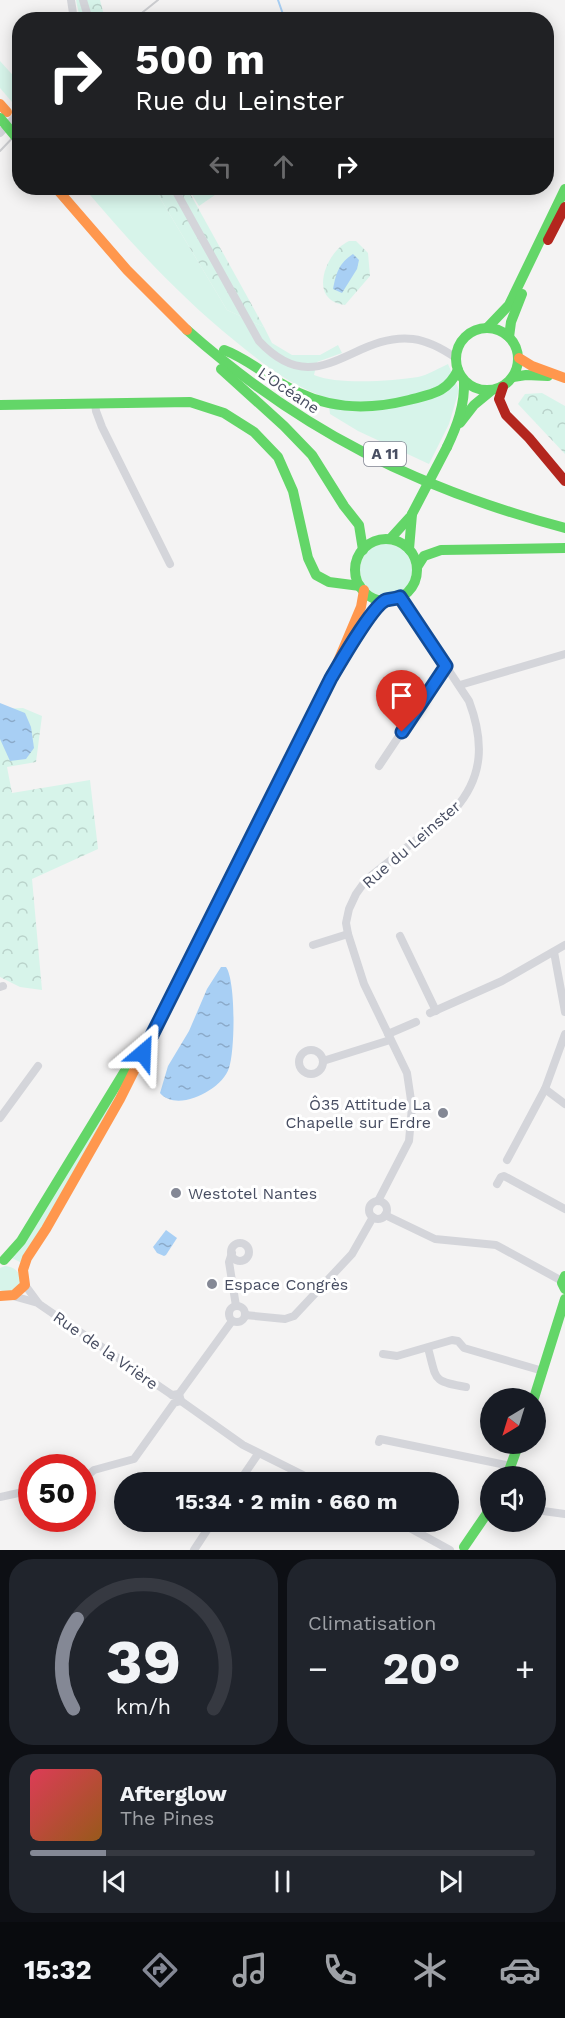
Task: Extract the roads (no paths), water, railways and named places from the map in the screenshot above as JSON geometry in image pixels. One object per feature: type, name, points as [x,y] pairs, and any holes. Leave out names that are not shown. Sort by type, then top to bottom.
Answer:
[{"type":"main road","points":[[2,113],[12,129]]},
{"type":"main road","points":[[487,328],[509,305],[565,189]]},
{"type":"main road","name":"L’Océane","points":[[62,195],[113,255],[171,315],[217,356],[263,392],[359,451],[449,492],[508,513],[565,528]]},
{"type":"main road","name":"L’Océane","points":[[74,195],[147,279],[185,316],[224,350],[301,406],[392,457],[477,493],[565,519]]},
{"type":"main road","points":[[509,337],[517,303],[565,207]]},
{"type":"main road","points":[[171,315],[178,330],[284,426],[312,455],[344,506],[359,525],[363,550]]},
{"type":"main road","points":[[456,429],[474,405],[491,391],[502,387],[513,377],[518,368],[519,358],[514,343],[498,330],[487,328],[475,330],[466,336],[456,358],[458,370],[464,381],[476,389],[491,391]]},
{"type":"main road","points":[[224,350],[240,355],[282,384],[311,400],[349,409],[379,407],[438,392],[452,383],[458,370]]},
{"type":"main road","points":[[519,358],[532,366],[564,378]]},
{"type":"main road","points":[[513,377],[534,375],[564,378]]},
{"type":"main road","points":[[390,539],[412,514],[456,429],[464,404],[464,381]]},
{"type":"main road","points":[[502,387],[500,399],[506,415],[529,438],[565,481]]},
{"type":"main road","points":[[0,405],[190,402],[223,412],[248,426],[273,450],[289,478],[316,576],[322,580],[362,588],[372,597],[386,600],[400,597],[414,583],[417,567],[424,556],[441,550],[565,548]]},
{"type":"main road","points":[[409,549],[412,514]]},
{"type":"main road","points":[[311,564],[321,574],[342,575],[356,567],[363,550],[372,543],[390,539],[409,549],[417,567]]},
{"type":"main road","points":[[23,1270],[27,1258],[120,1099],[331,678],[361,607],[362,588],[356,567]]},
{"type":"main road","points":[[331,678],[366,622],[386,600]]},
{"type":"main road","points":[[2,1261],[21,1241],[166,1005]]},
{"type":"main road","points":[[2,1261],[13,1261],[25,1275],[24,1285],[18,1294],[5,1298]]},
{"type":"main road","points":[[537,1388],[565,1299]]},
{"type":"main road","points":[[462,1549],[480,1526]]},
{"type":"street","points":[[0,134],[12,121]]},
{"type":"street","points":[[178,195],[259,341],[278,358],[301,366],[317,367],[338,361],[369,346],[412,339],[438,347],[456,358]]},
{"type":"street","points":[[95,403],[102,428],[170,564]]},
{"type":"street","name":"Rue du Leinster","points":[[378,1202],[404,1154],[411,1129],[412,1098],[407,1074],[364,984],[348,934],[347,915],[356,894],[366,880],[455,810],[472,786],[479,760],[479,733],[469,701],[400,597]]},
{"type":"street","points":[[460,685],[565,654]]},
{"type":"street","points":[[379,766],[446,666]]},
{"type":"street","points":[[313,945],[348,934]]},
{"type":"street","points":[[400,936],[433,1012],[502,981],[565,945]]},
{"type":"street","points":[[554,952],[565,1012]]},
{"type":"street","points":[[323,1061],[389,1037],[416,1022]]},
{"type":"street","points":[[507,1161],[545,1089],[565,1034]]},
{"type":"street","points":[[0,1118],[38,1066]]},
{"type":"street","points":[[545,1089],[565,1104]]},
{"type":"street","points":[[497,1184],[504,1176],[565,1209]]},
{"type":"street","points":[[378,1202],[386,1206],[385,1215],[379,1219],[374,1217],[369,1211],[370,1206],[378,1202]]},
{"type":"street","points":[[385,1215],[435,1239],[496,1245],[564,1282]]},
{"type":"street","points":[[245,1315],[285,1319],[294,1316],[352,1254],[374,1217]]},
{"type":"street","points":[[230,1271],[239,1261],[247,1258],[249,1252],[243,1243],[232,1248],[229,1262],[230,1271],[236,1306]]},
{"type":"street","points":[[232,1253],[239,1261]]},
{"type":"street","name":"Rue de la Vrière","points":[[24,1285],[39,1304],[243,1445],[295,1472]]},
{"type":"street","name":"Rue de la Vrière","points":[[5,1298],[39,1304]]},
{"type":"street","points":[[236,1306],[243,1308],[245,1315],[242,1321],[232,1321],[229,1314],[231,1309],[236,1306]]},
{"type":"street","points":[[96,1469],[134,1459],[232,1321]]},
{"type":"street","points":[[383,1354],[397,1356],[452,1340],[458,1341],[464,1348],[543,1371]]},
{"type":"street","points":[[428,1348],[436,1378],[442,1382],[466,1387]]},
{"type":"street","points":[[379,1442],[380,1439],[501,1462],[505,1466]]},
{"type":"street","points":[[246,1472],[258,1454]]},
{"type":"street","points":[[0,1497],[18,1493]]},
{"type":"street","points":[[546,1511],[565,1514]]},
{"type":"street","points":[[194,1550],[206,1532]]},
{"type":"street","points":[[417,1532],[450,1550]]},
{"type":"water","points":[[353,254],[359,260],[357,269],[342,293],[333,289],[335,278],[341,265]]},
{"type":"water","points":[[0,703],[25,713],[31,727],[34,748],[26,759],[10,761],[0,739]]},
{"type":"water","points":[[221,967],[226,967],[232,986],[234,1016],[229,1068],[225,1076],[209,1091],[187,1100],[168,1099],[160,1093],[168,1066],[189,1031],[207,989]]},
{"type":"water","points":[[166,1230],[177,1238],[164,1256],[157,1253],[153,1247]]},
{"type":"waterway","points":[[278,0],[282,12]]},
{"type":"railway","points":[[143,12],[158,0]]},
{"type":"railway","points":[[0,151],[12,138]]},
{"type":"place","name":"Ô35 Attitude La Chapelle sur Erdre","points":[[443,1113]]},
{"type":"place","name":"Westotel Nantes","points":[[176,1193]]},
{"type":"place","name":"Espace Congrès","points":[[212,1284]]}]
